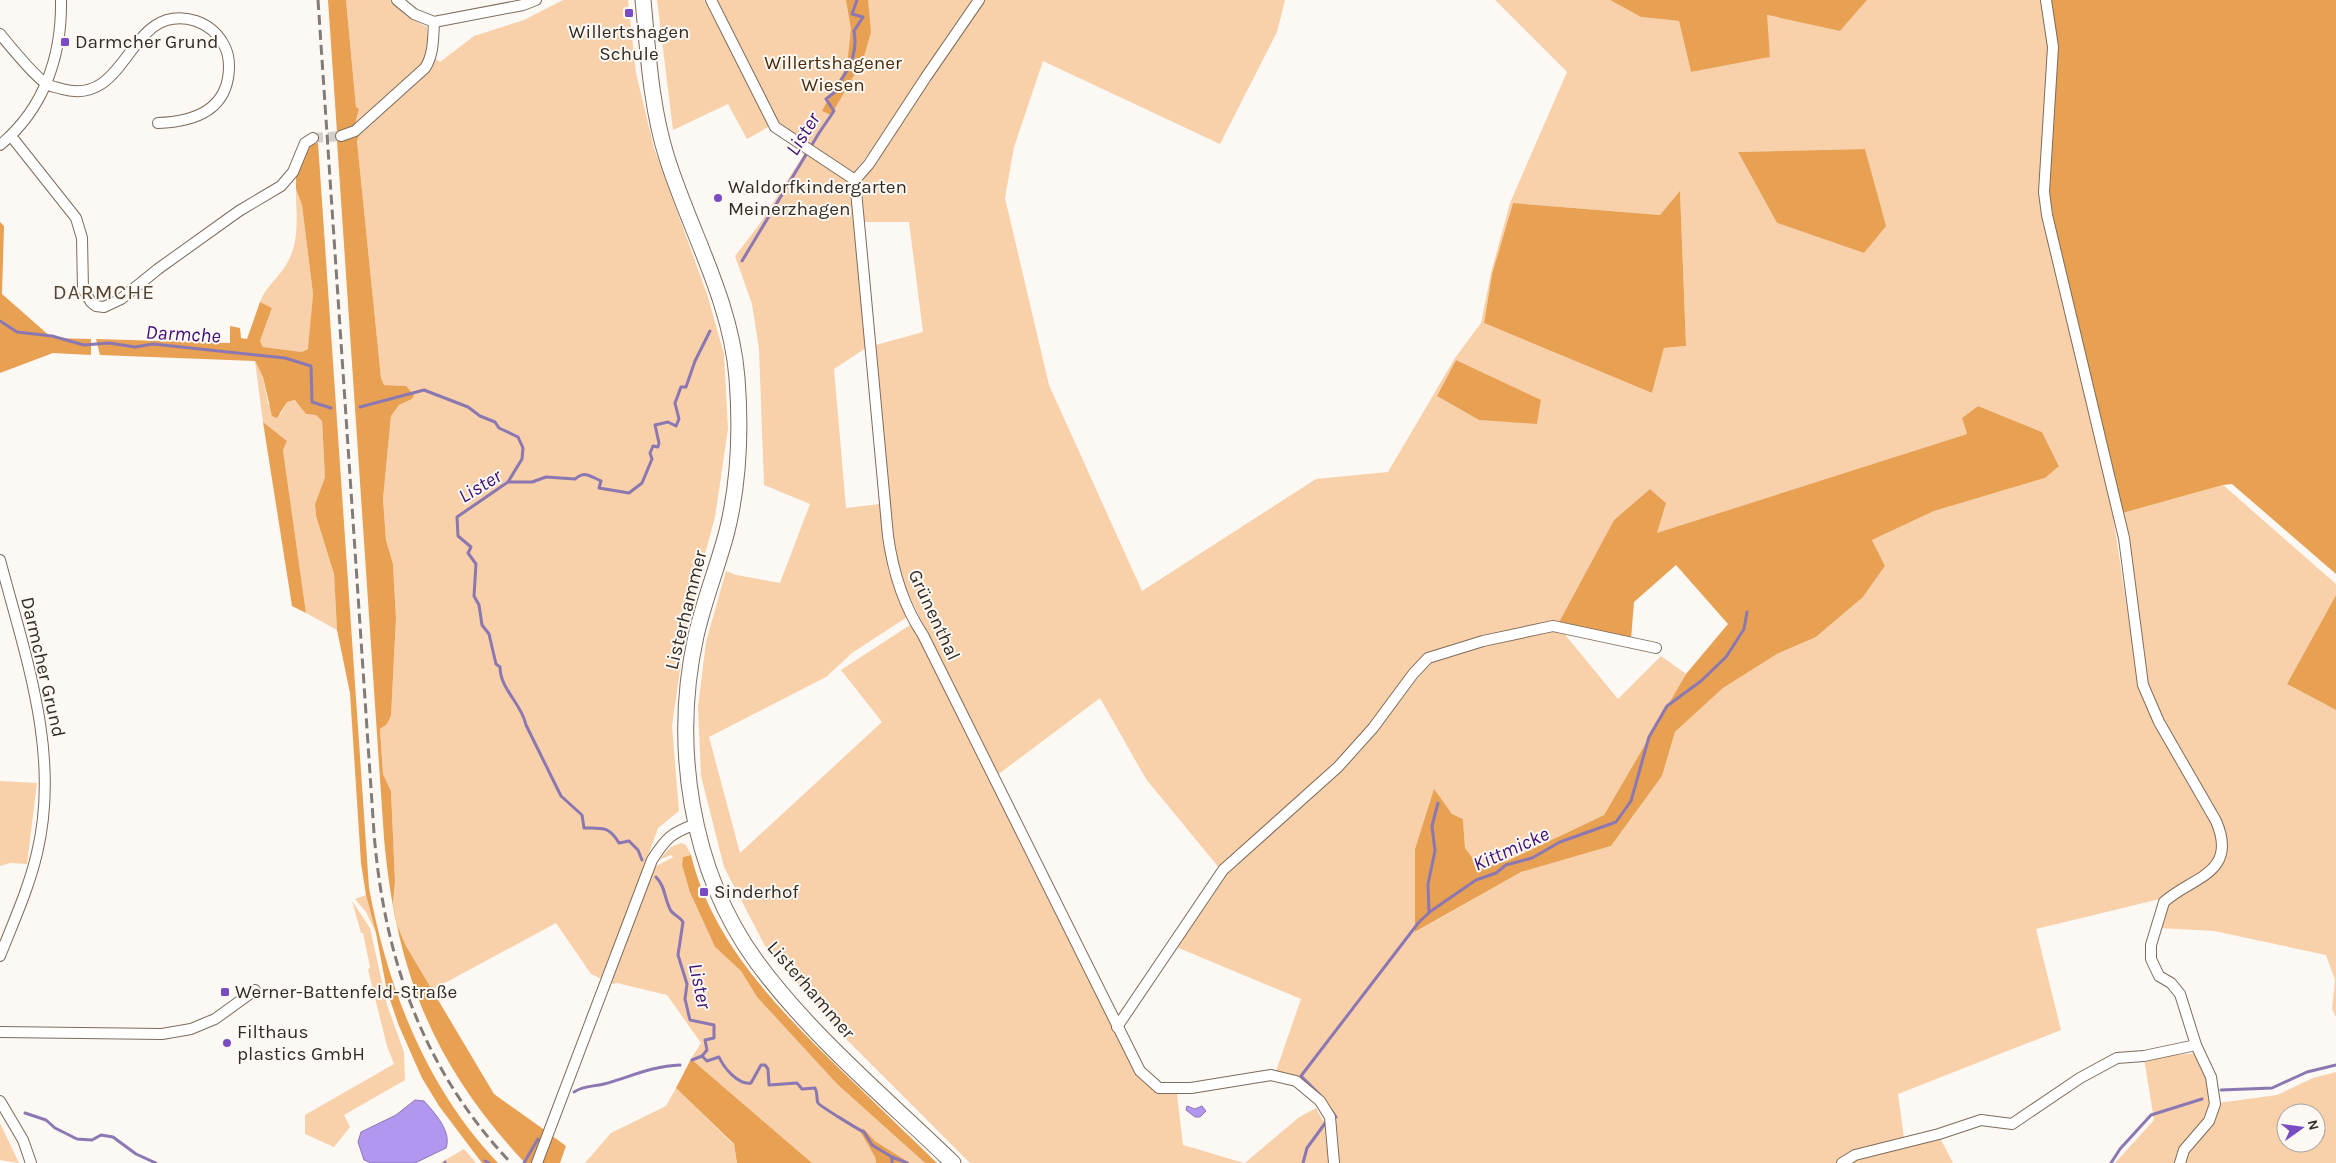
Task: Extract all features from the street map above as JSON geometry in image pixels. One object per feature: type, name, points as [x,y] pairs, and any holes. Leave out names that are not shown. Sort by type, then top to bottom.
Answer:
[{"type":"main road","name":"Listerhammer","points":[[643,0],[657,118],[667,158],[707,261],[727,322],[736,374],[739,420],[736,475],[728,528],[696,636],[687,695],[687,763],[696,824],[723,904],[755,959],[800,1014],[953,1163]]},
{"type":"street","points":[[0,145],[11,136],[31,112],[46,84],[60,41],[61,0]]},
{"type":"street","points":[[398,0],[414,14],[434,22],[523,5],[536,0]]},
{"type":"street","points":[[711,0],[775,127],[855,180],[870,164],[926,77],[979,0]]},
{"type":"street","points":[[2046,0],[2052,47],[2044,192],[2047,215],[2124,538],[2139,670],[2149,704],[2216,821],[2221,837],[2219,856],[2214,868],[2207,875],[2164,902],[2151,945],[2153,966],[2159,976],[2171,983],[2180,994],[2196,1045],[2211,1077],[2215,1104],[2209,1121],[2184,1150],[2180,1163]]},
{"type":"street","points":[[0,34],[46,84],[74,92],[92,90],[106,82],[150,28],[178,19],[200,23],[215,32],[225,47],[230,62],[227,86],[220,100],[196,118],[158,123]]},
{"type":"street","points":[[341,136],[355,131],[425,68],[430,60],[434,22]]},
{"type":"street","points":[[11,136],[76,218],[82,238],[81,280],[83,289],[90,302],[96,306],[104,307],[121,299],[158,268],[239,210],[281,186],[293,172],[306,143],[313,138]]},
{"type":"street","name":"Grünenthal","points":[[855,180],[888,536],[893,571],[912,618],[923,635],[1140,1071],[1159,1088],[1191,1088],[1271,1075],[1296,1082],[1320,1101],[1330,1117],[1334,1163]]},
{"type":"street","name":"Darmcher Grund","points":[[0,560],[39,716],[45,767],[43,813],[38,853],[0,956]]},
{"type":"street","points":[[1117,1027],[1223,870],[1338,767],[1374,728],[1413,674],[1428,658],[1484,641],[1553,626],[1656,648]]},
{"type":"street","points":[[537,1163],[652,860],[665,840],[677,831],[696,824]]},
{"type":"street","points":[[0,1032],[162,1034],[191,1029],[214,1019],[255,990]]},
{"type":"street","points":[[1842,1163],[1855,1155],[1939,1134],[1981,1120],[2012,1124],[2080,1078],[2117,1058],[2144,1056],[2196,1045]]},
{"type":"street","points":[[0,1101],[23,1140],[31,1163]]},
{"type":"green space","points":[[346,0],[390,0],[406,16],[427,27],[429,48],[421,67],[354,128],[359,109],[356,107]]},
{"type":"green space","points":[[563,0],[628,0],[636,73],[654,148],[707,294],[724,354],[728,429],[715,517],[687,621],[672,726],[679,811],[658,828],[604,980],[591,974],[556,923],[432,990],[406,946],[397,925],[393,903],[395,882],[391,791],[383,774],[380,729],[387,724],[391,716],[396,618],[393,564],[386,540],[383,499],[391,416],[399,405],[412,399],[406,386],[384,385],[381,378],[357,141],[360,133],[434,58],[440,62],[474,36],[524,20]]},
{"type":"green space","points":[[657,0],[704,0],[770,126],[747,139],[728,104],[673,130]]},
{"type":"green space","name":"Willertshagener Wiesen","points":[[712,0],[973,0],[867,156],[853,173],[783,132]]},
{"type":"green space","points":[[982,0],[1285,0],[1277,32],[1220,144],[1043,61],[1014,147],[1005,198],[1049,385],[1142,591],[1316,479],[1388,472],[1455,358],[1481,323],[1491,273],[1510,203],[1567,72],[1495,0],[1610,0],[1641,17],[1679,21],[1691,72],[1770,57],[1766,15],[1840,31],[1867,0],[2043,0],[2049,45],[2040,172],[2044,216],[2113,516],[2139,688],[2216,830],[2216,857],[2205,873],[2160,899],[2036,929],[2061,1030],[1898,1094],[1904,1138],[1855,1153],[1838,1163],[1339,1163],[1337,1130],[1334,1117],[1325,1099],[1299,1077],[1275,1074],[1301,999],[1174,946],[1224,871],[1340,770],[1377,731],[1430,662],[1448,653],[1483,643],[1549,630],[1562,631],[1618,699],[1661,656],[1686,674],[1604,815],[1507,861],[1480,868],[1465,848],[1463,819],[1452,814],[1434,790],[1415,849],[1416,932],[1521,872],[1611,846],[1662,776],[1675,732],[1723,688],[1777,654],[1816,637],[1863,597],[1885,566],[1872,540],[1934,511],[2045,478],[2059,465],[2042,432],[1978,406],[1962,418],[1967,434],[1656,534],[1666,503],[1650,489],[1614,520],[1558,624],[1490,635],[1424,657],[1371,726],[1335,764],[1220,869],[1146,779],[1100,698],[996,776],[898,572],[872,346],[923,332],[909,222],[864,222],[862,182],[927,78]],"holes":[[[1865,149],[1885,226],[1864,253],[1777,223],[1738,152]],[[1680,192],[1686,346],[1664,348],[1652,393],[1484,323],[1492,274],[1513,203],[1660,215]],[[1456,360],[1541,401],[1537,423],[1479,420],[1437,396]]]},
{"type":"green space","points":[[806,151],[852,181],[869,346],[834,369],[846,508],[880,504],[888,570],[907,617],[852,653],[826,677],[709,737],[740,853],[882,722],[841,670],[910,625],[918,637],[1138,1074],[1155,1090],[1177,1094],[1183,1145],[1244,1163],[970,1163],[846,1039],[765,946],[724,867],[701,776],[698,707],[706,642],[726,571],[736,575],[780,583],[810,504],[764,485],[759,349],[752,304],[735,256],[759,225]]},
{"type":"green space","points":[[296,189],[302,205],[313,294],[309,349],[302,352],[263,347],[260,341],[272,308],[260,302],[268,288],[284,268],[293,249],[297,220]]},
{"type":"green space","points":[[255,361],[263,377],[268,404],[280,415],[287,402],[296,400],[306,414],[316,415],[322,421],[325,477],[315,504],[316,516],[334,574],[337,630],[306,613],[283,450],[287,441],[263,422]]},
{"type":"green space","points":[[2223,485],[2336,584],[2336,595],[2287,684],[2336,710],[2336,1017],[2332,1009],[2335,980],[2326,955],[2214,931],[2160,928],[2167,901],[2210,876],[2223,838],[2151,701],[2143,670],[2119,514]]},
{"type":"green space","points":[[0,781],[37,783],[27,864],[10,863],[0,866]]},
{"type":"green space","points":[[681,843],[686,845],[691,855],[683,857],[682,865],[691,892],[715,947],[741,971],[757,997],[837,1084],[925,1163],[910,1163],[875,1141],[863,1128],[861,1133],[875,1157],[876,1163],[812,1163],[691,1059],[701,1043],[667,995],[617,983],[612,984],[609,980],[653,868],[673,857],[671,855],[659,860],[671,847]]},
{"type":"green space","points":[[366,895],[376,933],[366,912],[355,899]]},
{"type":"green space","points":[[352,901],[370,928],[387,1005],[404,1052],[405,1080],[344,1115],[350,1127],[334,1147],[305,1134],[305,1115],[394,1064],[387,1046],[368,970],[370,967],[363,933],[361,933]]},
{"type":"green space","points":[[2197,1053],[2206,1072],[2212,1100],[2205,1122],[2178,1163],[2115,1163],[2154,1120],[2144,1058]]},
{"type":"green space","points":[[2336,1072],[2336,1163],[2182,1163],[2218,1103],[2277,1095],[2313,1078]]},
{"type":"green space","points":[[676,1088],[734,1145],[737,1163],[585,1163],[611,1133],[666,1106]]},
{"type":"green space","points":[[1316,1108],[1328,1129],[1329,1163],[1245,1163],[1298,1118]]},
{"type":"green space","points":[[0,1123],[19,1163],[0,1160]]},
{"type":"green space","points":[[1939,1136],[1953,1163],[1847,1163],[1855,1158]]},
{"type":"green space","points":[[464,1149],[476,1163],[440,1163]]},
{"type":"shaded area","points":[[328,0],[346,0],[356,107],[359,109],[354,128],[337,132]]},
{"type":"shaded area","points":[[846,0],[868,0],[871,32],[863,60],[831,115],[822,111],[847,66],[851,29]]},
{"type":"shaded area","points":[[1610,0],[1867,0],[1840,31],[1767,15],[1770,57],[1691,72],[1679,21],[1641,17]]},
{"type":"shaded area","points":[[2049,0],[2336,0],[2336,574],[2232,484],[2119,514],[2049,198]]},
{"type":"shaded area","points":[[360,133],[357,141],[381,378],[384,385],[406,386],[414,395],[412,399],[399,405],[391,416],[383,499],[386,540],[393,564],[396,618],[391,716],[387,724],[380,729],[383,774],[391,791],[395,882],[393,902],[384,838],[337,141],[351,138]]},
{"type":"shaded area","points":[[318,143],[369,888],[387,963],[414,1035],[450,1102],[473,1134],[498,1163],[482,1163],[439,1106],[422,1078],[399,1026],[387,991],[361,863],[350,693],[337,630],[334,574],[316,516],[315,504],[325,477],[322,421],[316,415],[306,414],[295,400],[287,402],[277,418],[272,416],[263,377],[255,361],[100,355],[96,339],[230,343],[230,326],[240,328],[241,338],[247,339],[260,302],[272,308],[260,341],[263,347],[302,352],[308,349],[313,294],[302,205],[296,189],[296,173],[304,151],[312,144]]},
{"type":"shaded area","points":[[1865,149],[1886,226],[1864,253],[1777,223],[1738,152]]},
{"type":"shaded area","points":[[1680,191],[1686,346],[1664,348],[1652,393],[1484,323],[1492,274],[1513,203],[1660,215]]},
{"type":"shaded area","points":[[0,222],[4,226],[2,294],[52,338],[91,339],[91,355],[53,353],[0,373]]},
{"type":"shaded area","points":[[1456,360],[1541,400],[1537,424],[1479,420],[1437,396]]},
{"type":"shaded area","points":[[1978,406],[2042,432],[2059,466],[2045,478],[1934,511],[1872,540],[1885,566],[1863,597],[1816,637],[1777,654],[1723,688],[1675,732],[1662,776],[1611,846],[1521,872],[1415,932],[1415,849],[1434,789],[1452,814],[1463,819],[1465,848],[1480,868],[1507,861],[1604,815],[1686,674],[1728,624],[1676,565],[1634,602],[1631,639],[1558,624],[1614,520],[1650,489],[1666,503],[1657,533],[1967,434],[1962,418]]},
{"type":"shaded area","points":[[263,422],[287,441],[283,450],[306,613],[292,606]]},
{"type":"shaded area","points":[[2336,595],[2336,710],[2287,684]]},
{"type":"shaded area","points":[[691,855],[701,888],[716,919],[733,948],[753,976],[799,1028],[937,1163],[925,1163],[837,1084],[757,997],[741,971],[715,947],[690,892],[682,865],[683,857]]},
{"type":"shaded area","points":[[397,925],[406,946],[494,1094],[546,1131],[533,1163],[525,1163],[493,1126],[466,1090],[443,1052],[424,1014]]},
{"type":"shaded area","points":[[691,1059],[812,1163],[737,1163],[734,1144],[676,1088]]},
{"type":"shaded area","points":[[415,1100],[424,1101],[445,1129],[447,1136],[446,1148],[415,1163],[371,1163],[364,1160],[358,1142],[361,1132],[396,1115]]},
{"type":"shaded area","points":[[1187,1106],[1195,1109],[1202,1106],[1206,1111],[1200,1117],[1195,1117],[1186,1110]]},
{"type":"shaded area","points":[[863,1128],[875,1141],[910,1163],[876,1163],[875,1157],[861,1133]]},
{"type":"shaded area","points":[[551,1135],[566,1146],[560,1163],[542,1163]]},
{"type":"waterway","name":"Lister","points":[[742,261],[834,111],[826,99],[836,91],[852,59],[855,48],[854,31],[863,17],[852,14],[857,0]]},
{"type":"waterway","name":"Darmche","points":[[0,321],[17,332],[52,336],[84,345],[109,343],[135,347],[153,344],[285,358],[311,366],[312,402],[331,408]]},
{"type":"waterway","name":"Lister","points":[[642,860],[638,850],[629,841],[619,843],[612,833],[604,829],[584,828],[582,815],[561,796],[526,725],[524,717],[507,689],[500,667],[496,664],[489,634],[482,625],[479,605],[474,596],[476,564],[468,553],[471,547],[458,536],[457,517],[508,482],[532,482],[546,477],[575,479],[585,475],[601,481],[599,488],[629,493],[642,483],[652,459],[650,453],[653,446],[658,447],[659,443],[655,425],[668,422],[676,426],[679,419],[675,403],[681,387],[686,387],[695,361],[710,331]]},
{"type":"waterway","name":"Darmche","points":[[360,407],[424,390],[468,407],[480,416],[495,422],[499,428],[518,437],[523,448],[522,459],[508,482]]},
{"type":"waterway","name":"Kittmicke","points":[[1320,1095],[1301,1076],[1419,922],[1431,911],[1476,880],[1496,873],[1506,865],[1532,858],[1560,842],[1616,822],[1631,801],[1649,737],[1667,706],[1701,681],[1726,657],[1744,629],[1747,612]]},
{"type":"waterway","points":[[1429,912],[1428,884],[1435,851],[1432,826],[1438,803]]},
{"type":"waterway","name":"Lister","points":[[656,877],[662,885],[671,911],[683,922],[678,955],[687,984],[685,999],[690,1020],[714,1025],[714,1038],[705,1040],[707,1050],[702,1056],[707,1061],[719,1057],[724,1066],[736,1079],[746,1083],[751,1083],[761,1065],[765,1065],[768,1069],[769,1085],[797,1083],[802,1089],[815,1088],[818,1103],[864,1132],[872,1145],[892,1157],[892,1163]]},
{"type":"waterway","points":[[692,1060],[702,1056]]},
{"type":"waterway","points":[[574,1092],[585,1087],[604,1084],[651,1070],[680,1065]]},
{"type":"waterway","points":[[2221,1090],[2272,1088],[2307,1072],[2336,1065]]},
{"type":"waterway","points":[[2111,1163],[2120,1149],[2151,1115],[2202,1099]]},
{"type":"waterway","name":"Kittmicke","points":[[1331,1110],[1336,1117]]},
{"type":"waterway","points":[[25,1113],[46,1120],[55,1128],[77,1139],[92,1140],[101,1135],[113,1137],[136,1154],[156,1163]]},
{"type":"waterway","name":"Kittmicke","points":[[1303,1163],[1307,1148],[1326,1122]]},
{"type":"waterway","points":[[524,1163],[538,1139]]},
{"type":"waterway","points":[[892,1157],[907,1163]]},
{"type":"waterway","points":[[485,1161],[489,1163]]},
{"type":"tunnel","points":[[313,138],[341,136]]},
{"type":"railway","points":[[318,0],[374,833],[379,879],[387,924],[399,968],[413,1010],[432,1051],[454,1090],[480,1127],[511,1163]]},
{"type":"place","name":"Willertshagen Schule","points":[[629,13]]},
{"type":"place","name":"Darmcher Grund","points":[[65,42]]},
{"type":"place","name":"Waldorfkindergarten Meinerzhagen","points":[[718,198]]},
{"type":"place","name":"Sinderhof","points":[[704,892]]},
{"type":"place","name":"Werner-Battenfeld-Straße","points":[[225,992]]},
{"type":"place","name":"Filthaus plastics GmbH","points":[[227,1043]]},
{"type":"district","name":"DARMCHE","points":[[104,292]]}]
